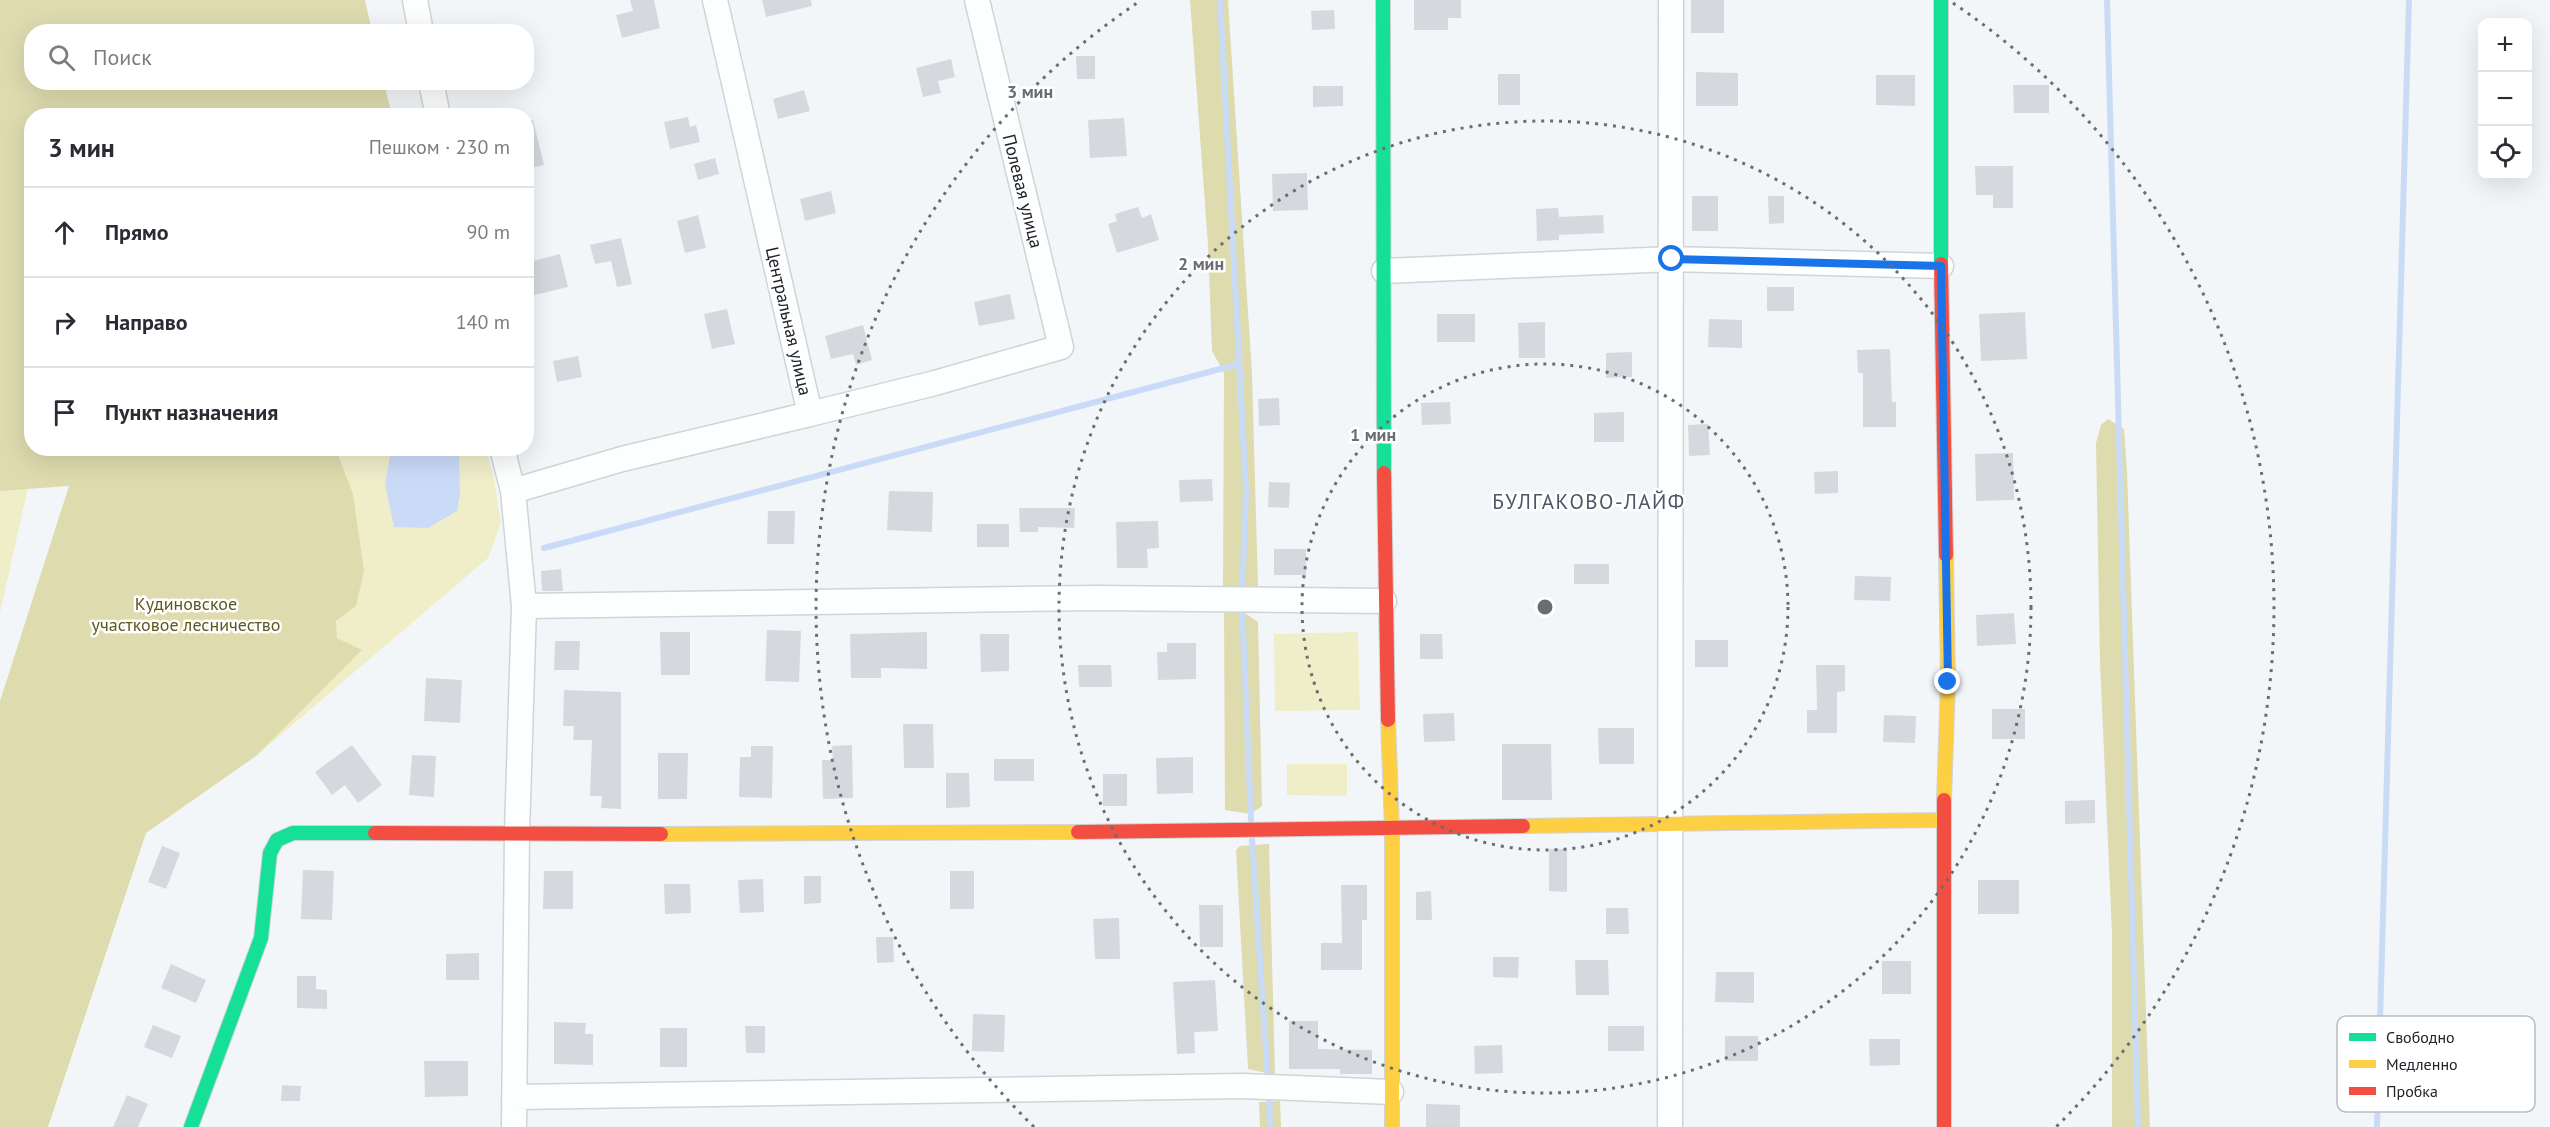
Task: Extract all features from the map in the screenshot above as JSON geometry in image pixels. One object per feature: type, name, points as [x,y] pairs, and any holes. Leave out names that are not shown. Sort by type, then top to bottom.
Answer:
[{"type":"street","points":[[414,0],[419,24]]},
{"type":"street","name":"Центральная улица","points":[[513,491],[622,459],[810,414],[715,0]]},
{"type":"street","name":"Полевая улица","points":[[810,414],[935,383],[1061,347],[977,0]]},
{"type":"street","points":[[1383,0],[1384,601],[1392,829],[1392,1127]]},
{"type":"street","points":[[1670,1127],[1671,0]]},
{"type":"street","points":[[1941,0],[1941,266],[1948,682],[1943,820],[1944,1127]]},
{"type":"street","points":[[433,90],[436,108]]},
{"type":"street","points":[[1384,271],[1672,259],[1941,266]]},
{"type":"street","points":[[504,456],[513,491],[524,606],[517,833],[514,1127]]},
{"type":"street","points":[[524,606],[1095,598],[1384,601]]},
{"type":"street","points":[[191,1127],[261,938],[270,853],[277,840],[293,833],[946,834],[1943,820]]},
{"type":"street","points":[[514,1097],[1243,1086],[1391,1092]]},
{"type":"shaded area","points":[[35,456],[0,613],[0,458]]},
{"type":"shaded area","points":[[339,456],[390,456],[385,484],[460,494],[459,456],[487,456],[493,473],[501,523],[488,558],[256,756],[361,650],[337,638],[336,621],[356,606],[353,494]]},
{"type":"shaded area","points":[[1358,632],[1360,710],[1275,711],[1274,634]]},
{"type":"shaded area","points":[[1287,764],[1347,764],[1347,796],[1287,795]]},
{"type":"green space","name":"Кудиновское участковое лесничество","points":[[0,0],[365,0],[370,24],[24,24],[24,90],[386,90],[390,108],[24,108],[24,456],[339,456],[353,494],[364,571],[356,606],[336,621],[337,638],[362,650],[256,756],[146,833],[48,1127],[0,1127],[0,701],[69,486],[0,491]]},
{"type":"green space","points":[[1190,0],[1228,0],[1252,374],[1258,586],[1223,586],[1224,373],[1212,351],[1208,245]]},
{"type":"green space","points":[[2108,419],[2124,429],[2127,471],[2150,1127],[2112,1127],[2112,933],[2100,662],[2096,443],[2101,425]]},
{"type":"green space","points":[[1242,611],[1258,622],[1262,806],[1251,814],[1225,810],[1224,613]]},
{"type":"green space","points":[[1269,844],[1275,1075],[1248,1069],[1236,850],[1240,846]]},
{"type":"green space","points":[[1280,1101],[1281,1127],[1260,1127],[1259,1102]]},
{"type":"water","points":[[390,456],[459,456],[460,494],[457,511],[428,528],[394,527],[385,484]]},
{"type":"building","points":[[630,0],[654,0],[660,28],[622,38],[616,15],[633,11]]},
{"type":"building","points":[[762,0],[811,0],[812,6],[766,17]]},
{"type":"building","points":[[1414,0],[1461,0],[1461,18],[1448,18],[1448,30],[1414,30]]},
{"type":"building","points":[[1691,0],[1724,0],[1724,33],[1691,33]]},
{"type":"building","points":[[1334,10],[1335,29],[1312,30],[1311,11]]},
{"type":"building","points":[[1076,56],[1095,56],[1095,79],[1077,79]]},
{"type":"building","points":[[951,59],[955,77],[938,81],[941,93],[923,97],[916,68]]},
{"type":"building","points":[[1696,72],[1738,73],[1738,106],[1696,106]]},
{"type":"building","points":[[1498,74],[1520,74],[1520,105],[1498,105]]},
{"type":"building","points":[[1876,75],[1915,75],[1915,106],[1876,105]]},
{"type":"building","points":[[2013,85],[2049,85],[2049,113],[2014,113]]},
{"type":"building","points":[[1313,86],[1343,86],[1343,106],[1313,107]]},
{"type":"building","points":[[804,90],[810,111],[778,119],[773,99]]},
{"type":"building","points":[[688,117],[690,127],[696,125],[700,142],[670,149],[664,122]]},
{"type":"building","points":[[1124,118],[1127,156],[1090,158],[1088,120]]},
{"type":"building","points":[[534,124],[544,165],[534,167]]},
{"type":"building","points":[[715,158],[719,174],[698,180],[694,164]]},
{"type":"building","points":[[1975,166],[2013,166],[2013,208],[1993,208],[1993,195],[1976,195]]},
{"type":"building","points":[[1307,173],[1308,210],[1273,211],[1272,174]]},
{"type":"building","points":[[831,191],[836,213],[805,221],[800,199]]},
{"type":"building","points":[[1692,196],[1718,196],[1718,231],[1692,231]]},
{"type":"building","points":[[1768,196],[1784,196],[1784,223],[1769,224]]},
{"type":"building","points":[[1138,207],[1142,218],[1151,214],[1159,240],[1117,253],[1108,224],[1117,221],[1115,214]]},
{"type":"building","points":[[1558,208],[1559,217],[1603,215],[1604,233],[1559,235],[1559,240],[1537,241],[1536,209]]},
{"type":"building","points":[[698,215],[706,248],[685,253],[677,221]]},
{"type":"building","points":[[621,238],[632,284],[617,287],[611,261],[595,264],[590,245]]},
{"type":"building","points":[[560,254],[568,287],[534,295],[534,261]]},
{"type":"building","points":[[1767,287],[1794,287],[1794,311],[1767,311]]},
{"type":"building","points":[[1010,294],[1015,319],[979,326],[974,302]]},
{"type":"building","points":[[727,309],[735,344],[712,349],[704,314]]},
{"type":"building","points":[[2025,312],[2027,359],[1981,361],[1979,314]]},
{"type":"building","points":[[1437,314],[1475,314],[1475,342],[1437,342]]},
{"type":"building","points":[[1709,319],[1742,320],[1742,348],[1708,347]]},
{"type":"building","points":[[1545,322],[1545,358],[1519,358],[1518,323]]},
{"type":"building","points":[[863,325],[872,360],[856,365],[853,354],[831,359],[825,336]]},
{"type":"building","points":[[1890,349],[1892,402],[1896,402],[1896,427],[1863,427],[1863,373],[1858,373],[1857,350]]},
{"type":"building","points":[[1632,352],[1632,377],[1606,378],[1606,353]]},
{"type":"building","points":[[578,356],[582,377],[557,382],[553,361]]},
{"type":"building","points":[[1279,398],[1280,425],[1259,426],[1258,399]]},
{"type":"building","points":[[1450,402],[1451,424],[1422,425],[1421,403]]},
{"type":"building","points":[[1624,412],[1624,442],[1594,442],[1594,413]]},
{"type":"building","points":[[1708,424],[1710,455],[1689,456],[1688,425]]},
{"type":"building","points":[[2013,453],[2014,500],[1976,501],[1975,454]]},
{"type":"building","points":[[1838,471],[1838,493],[1815,494],[1814,472]]},
{"type":"building","points":[[1212,479],[1213,501],[1180,502],[1179,480]]},
{"type":"building","points":[[1269,482],[1290,483],[1289,508],[1268,507]]},
{"type":"building","points":[[889,491],[933,492],[932,532],[887,530]]},
{"type":"building","points":[[1019,508],[1075,508],[1074,528],[1038,527],[1038,532],[1020,532]]},
{"type":"building","points":[[768,511],[795,511],[794,544],[767,544]]},
{"type":"building","points":[[1158,521],[1159,548],[1147,549],[1148,568],[1117,568],[1116,522]]},
{"type":"building","points":[[977,524],[1009,524],[1009,547],[977,547]]},
{"type":"building","points":[[1274,549],[1306,549],[1306,575],[1274,575]]},
{"type":"building","points":[[1574,564],[1609,564],[1609,584],[1574,584]]},
{"type":"building","points":[[561,569],[563,591],[542,591],[541,571]]},
{"type":"building","points":[[1855,576],[1891,577],[1890,601],[1854,600]]},
{"type":"building","points":[[2014,613],[2016,644],[1977,646],[1976,615]]},
{"type":"building","points":[[767,630],[801,631],[799,682],[765,681]]},
{"type":"building","points":[[660,632],[690,632],[690,675],[661,675]]},
{"type":"building","points":[[927,632],[927,669],[881,668],[881,678],[851,678],[850,634]]},
{"type":"building","points":[[980,634],[1009,634],[1009,671],[981,672]]},
{"type":"building","points":[[1420,634],[1442,634],[1443,659],[1420,659]]},
{"type":"building","points":[[1695,640],[1728,640],[1728,667],[1695,667]]},
{"type":"building","points":[[555,641],[580,641],[579,670],[554,670]]},
{"type":"building","points":[[1167,643],[1196,643],[1196,679],[1158,680],[1157,652],[1167,652]]},
{"type":"building","points":[[1078,665],[1111,665],[1112,687],[1079,687]]},
{"type":"building","points":[[1816,665],[1845,665],[1845,691],[1837,692],[1837,733],[1807,733],[1807,710],[1817,710]]},
{"type":"building","points":[[426,678],[462,680],[460,723],[424,721]]},
{"type":"building","points":[[564,690],[621,692],[621,809],[601,808],[602,796],[590,796],[592,740],[573,740],[574,726],[563,726]]},
{"type":"building","points":[[1992,709],[2025,709],[2025,739],[1992,739]]},
{"type":"building","points":[[1454,713],[1455,741],[1424,742],[1423,714]]},
{"type":"building","points":[[1884,715],[1916,716],[1915,743],[1883,742]]},
{"type":"building","points":[[903,724],[933,724],[934,768],[904,768]]},
{"type":"building","points":[[1598,728],[1634,728],[1634,764],[1599,764]]},
{"type":"building","points":[[1502,744],[1551,744],[1552,800],[1502,800]]},
{"type":"building","points":[[352,745],[382,785],[358,803],[345,785],[332,795],[315,772]]},
{"type":"building","points":[[852,745],[853,798],[823,799],[822,760],[833,760],[832,746]]},
{"type":"building","points":[[751,746],[773,746],[772,798],[739,797],[740,757],[751,757]]},
{"type":"building","points":[[658,753],[688,753],[687,799],[658,799]]},
{"type":"building","points":[[412,755],[436,756],[434,797],[409,795]]},
{"type":"building","points":[[1193,757],[1193,793],[1157,794],[1156,758]]},
{"type":"building","points":[[994,759],[1034,759],[1034,781],[994,781]]},
{"type":"building","points":[[946,773],[969,773],[970,807],[946,808]]},
{"type":"building","points":[[1103,774],[1127,774],[1127,806],[1103,806]]},
{"type":"building","points":[[2095,800],[2095,823],[2065,824],[2065,801]]},
{"type":"building","points":[[162,846],[180,853],[166,889],[148,882]]},
{"type":"building","points":[[1549,849],[1567,849],[1567,892],[1549,891]]},
{"type":"building","points":[[303,870],[334,871],[332,920],[301,919]]},
{"type":"building","points":[[544,871],[573,871],[573,909],[543,909]]},
{"type":"building","points":[[950,871],[974,871],[974,909],[950,909]]},
{"type":"building","points":[[804,876],[821,876],[821,903],[804,904]]},
{"type":"building","points":[[763,879],[764,912],[740,913],[738,880]]},
{"type":"building","points":[[1978,880],[2019,880],[2019,914],[1978,914]]},
{"type":"building","points":[[664,884],[690,884],[691,913],[665,914]]},
{"type":"building","points":[[1341,885],[1367,885],[1367,920],[1362,920],[1362,970],[1321,970],[1321,943],[1342,943]]},
{"type":"building","points":[[1431,891],[1432,920],[1416,920],[1416,892]]},
{"type":"building","points":[[1199,905],[1223,905],[1223,947],[1200,947]]},
{"type":"building","points":[[1606,908],[1628,908],[1629,934],[1606,934]]},
{"type":"building","points":[[1119,918],[1120,959],[1095,959],[1093,919]]},
{"type":"building","points":[[876,937],[893,937],[894,962],[877,963]]},
{"type":"building","points":[[479,953],[479,980],[446,980],[446,954]]},
{"type":"building","points":[[1493,957],[1519,957],[1518,978],[1493,977]]},
{"type":"building","points":[[1575,960],[1608,960],[1609,995],[1576,995]]},
{"type":"building","points":[[1882,961],[1911,961],[1911,994],[1882,994]]},
{"type":"building","points":[[171,964],[206,980],[196,1003],[161,988]]},
{"type":"building","points":[[1716,972],[1754,972],[1754,1003],[1715,1002]]},
{"type":"building","points":[[297,976],[316,976],[316,989],[327,990],[327,1009],[297,1008]]},
{"type":"building","points":[[1215,980],[1218,1031],[1194,1032],[1195,1053],[1177,1054],[1173,982]]},
{"type":"building","points":[[973,1014],[1005,1015],[1004,1052],[972,1051]]},
{"type":"building","points":[[1289,1021],[1318,1021],[1318,1049],[1372,1050],[1372,1074],[1340,1074],[1340,1069],[1289,1069]]},
{"type":"building","points":[[554,1022],[586,1023],[585,1034],[593,1034],[593,1065],[554,1064]]},
{"type":"building","points":[[153,1025],[181,1036],[172,1058],[144,1047]]},
{"type":"building","points":[[745,1026],[765,1026],[765,1053],[746,1053]]},
{"type":"building","points":[[1608,1026],[1644,1026],[1644,1051],[1608,1051]]},
{"type":"building","points":[[660,1028],[687,1028],[687,1067],[660,1067]]},
{"type":"building","points":[[1725,1036],[1758,1036],[1758,1061],[1725,1061]]},
{"type":"building","points":[[1869,1039],[1900,1039],[1900,1065],[1870,1066]]},
{"type":"building","points":[[1502,1045],[1503,1073],[1475,1074],[1474,1046]]},
{"type":"building","points":[[424,1061],[468,1061],[468,1096],[425,1097]]},
{"type":"building","points":[[282,1085],[301,1086],[300,1101],[281,1101]]},
{"type":"building","points":[[127,1095],[148,1104],[138,1127],[113,1127]]},
{"type":"building","points":[[1426,1104],[1460,1105],[1460,1127],[1426,1127]]},
{"type":"waterway","points":[[1220,0],[1246,492],[1242,596]]},
{"type":"waterway","points":[[2107,0],[2138,1127]]},
{"type":"waterway","points":[[2380,1016],[2409,0]]},
{"type":"waterway","points":[[544,548],[1239,364]]},
{"type":"waterway","points":[[1242,606],[1251,820]]},
{"type":"waterway","points":[[1252,840],[1268,1081]]},
{"type":"waterway","points":[[1269,1091],[1270,1127]]},
{"type":"waterway","points":[[2377,1112],[2377,1127]]},
{"type":"traffic: fast","points":[[1383,0],[1384,473]]},
{"type":"traffic: fast","points":[[1941,0],[1941,264]]},
{"type":"traffic: fast","points":[[191,1127],[261,938],[270,853],[277,840],[293,833],[375,833]]},
{"type":"traffic: slow","points":[[1944,800],[1948,682],[1946,555]]},
{"type":"traffic: slow","points":[[1388,720],[1392,829],[1392,1127]]},
{"type":"traffic: slow","points":[[1523,826],[1943,820]]},
{"type":"traffic: slow","points":[[661,834],[1078,832]]},
{"type":"traffic: jam","points":[[1941,264],[1946,555]]},
{"type":"traffic: jam","points":[[1384,473],[1388,720]]},
{"type":"traffic: jam","points":[[1944,800],[1944,1127]]},
{"type":"traffic: jam","points":[[1078,832],[1523,826]]},
{"type":"traffic: jam","points":[[375,833],[661,834]]},
{"type":"district","name":"БУЛГАКОВО-ЛАЙФ","points":[[1589,501]]},
{"type":"route","points":[[1672,259],[1941,266],[1948,682]]}]
